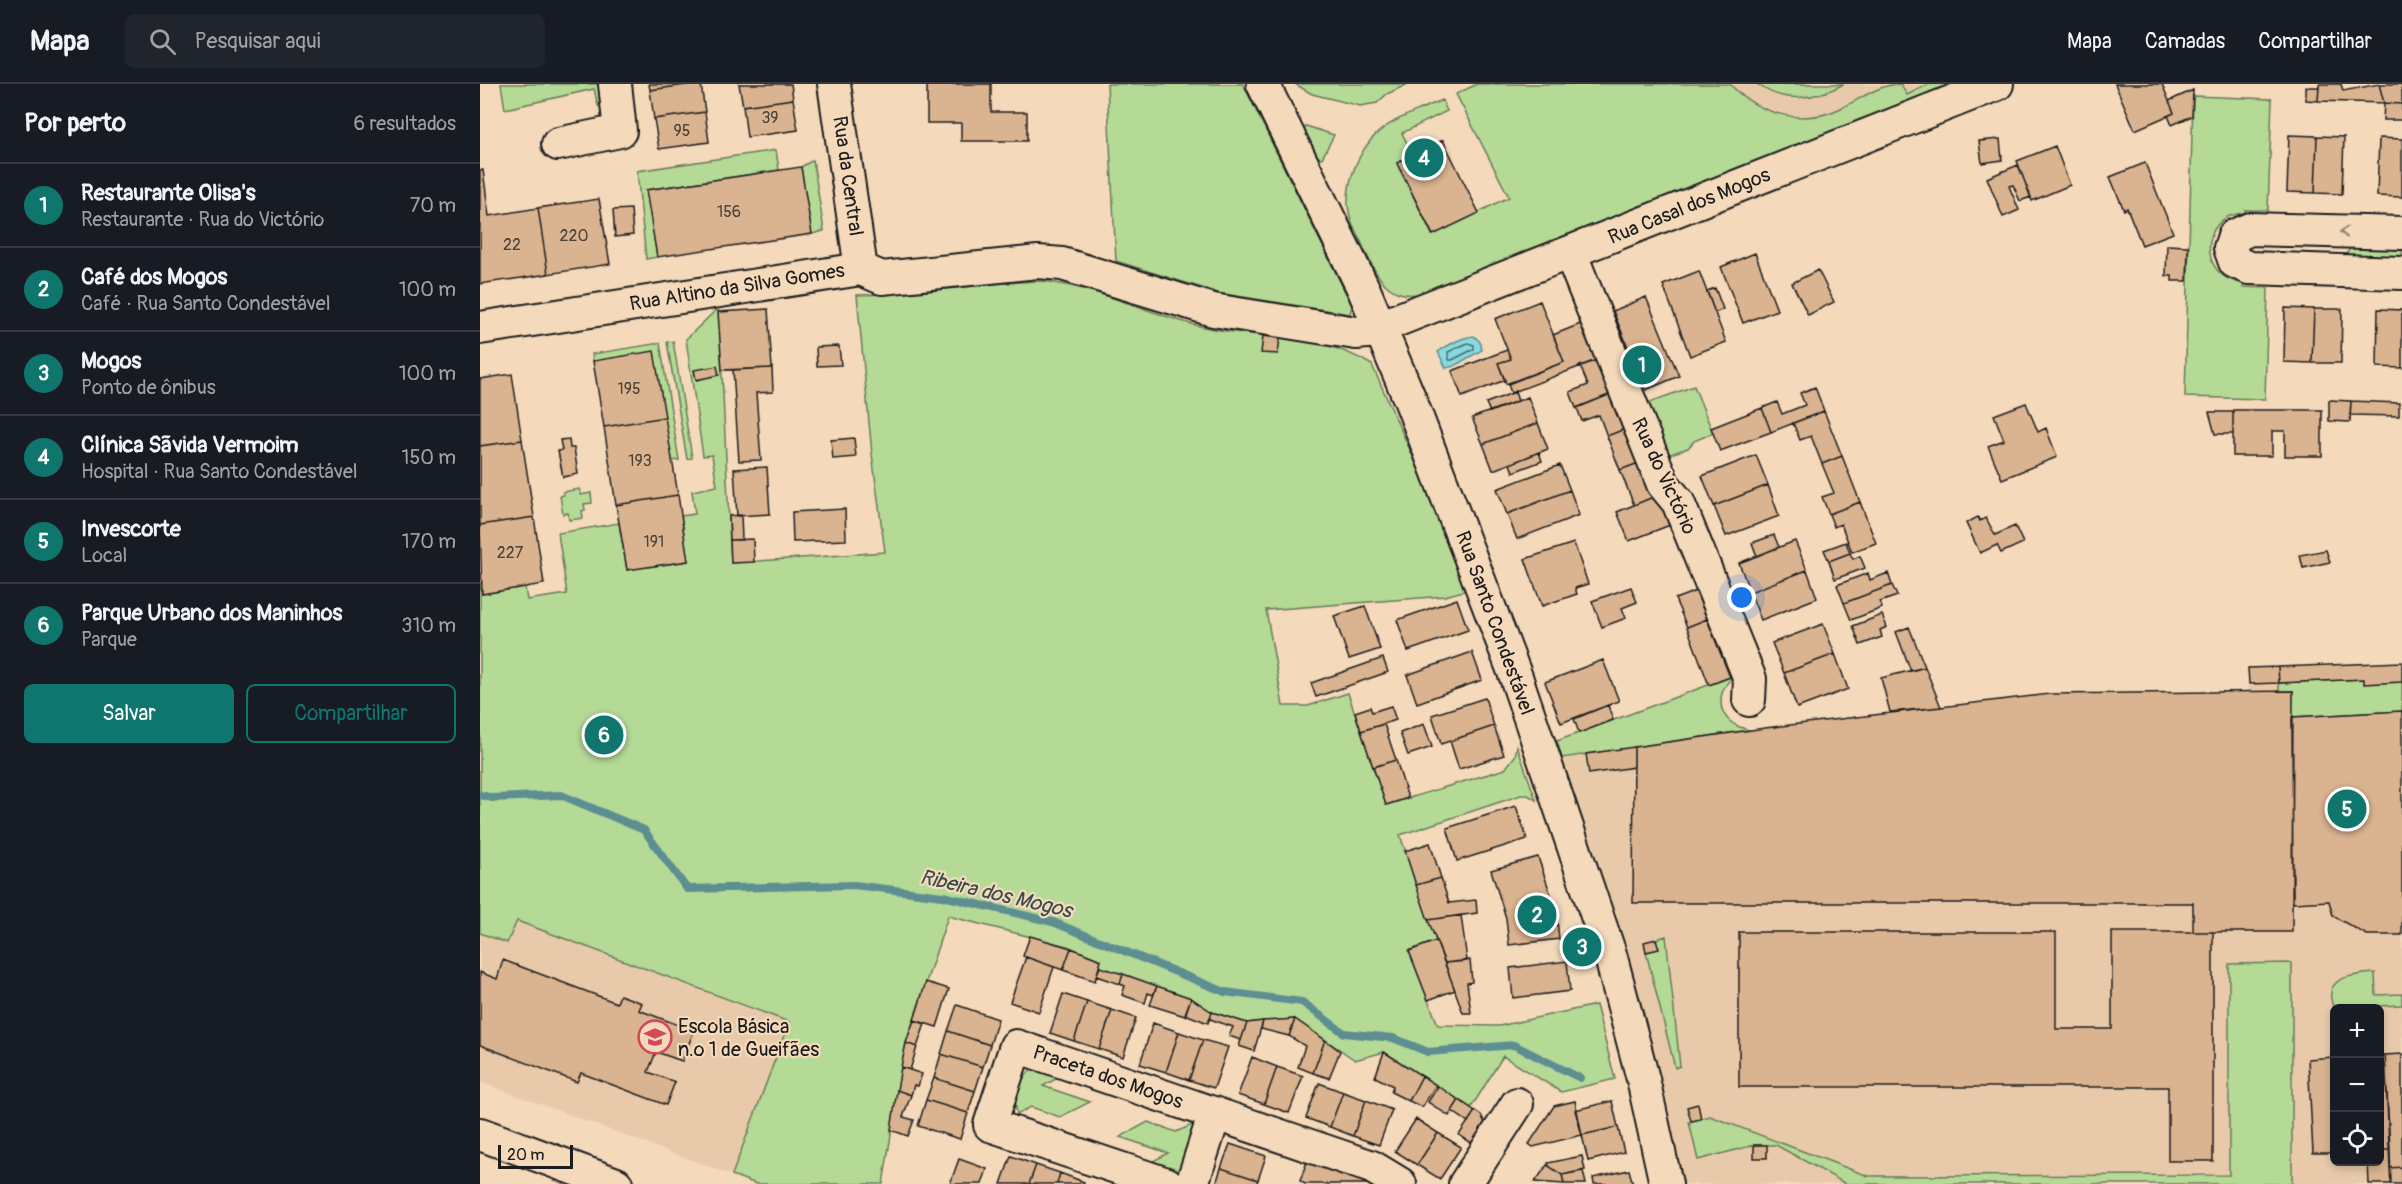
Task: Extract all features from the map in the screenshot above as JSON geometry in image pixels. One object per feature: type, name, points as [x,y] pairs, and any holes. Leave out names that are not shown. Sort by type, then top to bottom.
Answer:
[{"type":"street","points":[[558,144],[620,131],[615,84]]},
{"type":"street","name":"Rua da Central","points":[[834,84],[861,269]]},
{"type":"street","name":"Rua Santo Condestável","points":[[1263,84],[1364,290],[1411,402],[1516,677],[1610,954],[1643,1079],[1666,1184]]},
{"type":"street","name":"Rua Casal dos Mogos","points":[[1380,328],[1997,84]]},
{"type":"street","points":[[2402,233],[2250,229],[2234,236],[2230,248],[2235,262],[2249,268],[2402,273]]},
{"type":"street","name":"Rua do Victório","points":[[1570,252],[1663,483],[1678,502],[1750,679],[1749,700]]},
{"type":"street","name":"Rua Altino da Silva Gomes","points":[[480,328],[861,269],[882,278],[1038,262],[1062,264],[1213,310],[1356,333],[1380,328]]},
{"type":"street","name":"Praceta dos Mogos","points":[[1167,1184],[990,1125],[1016,1046],[1215,1113]]},
{"type":"street","points":[[1465,1184],[1517,1104]]},
{"type":"street","points":[[1192,1184],[1215,1113],[1372,1167],[1400,1184]]},
{"type":"street","points":[[480,1134],[549,1172],[616,1184]]},
{"type":"shaded area","points":[[1699,84],[1962,84],[1768,160]]},
{"type":"shaded area","points":[[2279,683],[2293,691],[2293,717],[2402,711],[2402,1184],[1670,1184],[1547,760],[1749,730],[2050,694],[2248,691],[2249,684]]},
{"type":"shaded area","name":"Escola Básica n.º 1 de Gueifães","points":[[480,907],[868,1052],[756,1184],[480,1082]]},
{"type":"green space","points":[[501,84],[604,84],[606,106],[598,106],[594,89],[505,109]]},
{"type":"green space","points":[[1107,84],[1243,84],[1352,306],[1350,314],[1218,293],[1116,261]]},
{"type":"green space","points":[[1295,84],[1408,84],[1387,94],[1377,103],[1360,106],[1312,94]]},
{"type":"green space","points":[[1477,84],[1730,84],[1753,103],[1767,110],[1796,117],[1826,114],[1885,86],[1901,84],[1907,95],[1929,84],[1962,84],[1423,293],[1410,295],[1400,293],[1391,289],[1377,274],[1351,221],[1348,196],[1353,171],[1370,141],[1385,127],[1442,100],[1447,111],[1402,133],[1413,155],[1397,163],[1432,235],[1509,197],[1456,94]]},
{"type":"green space","points":[[1757,84],[1844,84],[1822,93],[1800,98],[1778,95]]},
{"type":"green space","points":[[2193,96],[2272,99],[2268,210],[2245,210],[2245,213],[2230,216],[2219,223],[2212,234],[2210,246],[2211,259],[2217,270],[2228,279],[2243,283],[2243,287],[2268,288],[2265,399],[2185,397]]},
{"type":"green space","points":[[1306,126],[1334,135],[1322,158],[1318,157],[1304,130]]},
{"type":"green space","points":[[776,150],[779,170],[647,190],[657,257],[646,259],[637,171]]},
{"type":"green space","points":[[813,160],[824,231],[812,234],[801,167]]},
{"type":"green space","points":[[2355,241],[2402,242],[2402,264],[2341,262]]},
{"type":"green space","points":[[1041,281],[1081,288],[1195,325],[1218,330],[1285,337],[1328,346],[1372,365],[1421,475],[1467,590],[1445,596],[1266,610],[1283,706],[1308,706],[1348,693],[1386,805],[1505,769],[1515,756],[1517,746],[1536,800],[1528,795],[1521,795],[1400,835],[1436,941],[1409,951],[1438,1025],[1499,1026],[1596,1005],[1615,1079],[1561,1092],[1503,1056],[1471,1108],[1384,1052],[1355,1060],[1295,1019],[1247,1023],[1212,1012],[1191,998],[1100,967],[1101,960],[1067,946],[948,916],[906,1043],[883,1184],[756,1184],[732,1175],[789,1022],[517,921],[507,943],[480,933],[480,581],[482,594],[525,587],[527,600],[567,594],[558,533],[619,523],[627,570],[688,561],[681,516],[695,514],[692,491],[717,486],[712,455],[703,456],[686,339],[715,311],[719,311],[731,563],[885,552],[872,454],[857,295]]},
{"type":"green space","points":[[673,341],[692,458],[687,459],[667,342]]},
{"type":"green space","points":[[660,343],[679,460],[672,461],[593,361],[592,354]]},
{"type":"green space","points":[[1694,386],[1713,433],[1694,441],[1688,448],[1662,457],[1642,405]]},
{"type":"green space","points":[[579,489],[581,495],[591,493],[592,503],[584,504],[583,518],[569,520],[568,513],[563,514],[560,496],[564,495],[563,492]]},
{"type":"green space","points":[[1730,677],[1722,695],[1721,707],[1733,724],[1749,730],[1562,758],[1557,741]]},
{"type":"green space","points":[[2364,679],[2402,682],[2402,711],[2292,717],[2293,691],[2279,691],[2279,683]]},
{"type":"green space","points":[[1666,936],[1680,1066],[1675,1068],[1646,952],[1658,949],[1656,939]]},
{"type":"green space","points":[[2292,963],[2292,1184],[1846,1184],[1776,1145],[1754,1145],[1698,1160],[1689,1122],[1710,1116],[1868,1176],[2229,1175],[2229,964]]},
{"type":"green space","points":[[2375,973],[2376,995],[2402,994],[2402,1005],[2333,1004],[2331,990],[2335,984],[2341,979]]},
{"type":"green space","points":[[1034,1068],[1063,1075],[1043,1086],[1090,1102],[1060,1117],[1031,1107],[1017,1114],[1016,1102],[1021,1082]]},
{"type":"green space","points":[[1148,1122],[1176,1132],[1194,1124],[1195,1128],[1181,1171],[1170,1173],[1146,1165],[1168,1153],[1120,1137]]},
{"type":"water","points":[[1474,336],[1480,342],[1482,350],[1446,368],[1438,352],[1455,342]]},
{"type":"building","points":[[649,84],[693,84],[650,90]]},
{"type":"building","points":[[701,84],[705,112],[654,119],[650,90]]},
{"type":"building","points":[[739,84],[791,84],[793,99],[743,106]]},
{"type":"building","points":[[927,84],[991,84],[991,112],[1027,112],[1027,141],[961,141],[961,123],[927,123]]},
{"type":"building","points":[[2115,84],[2162,84],[2174,113],[2135,130]]},
{"type":"building","points":[[2319,84],[2341,84],[2343,91],[2379,84],[2384,103],[2318,101]]},
{"type":"building","points":[[2379,84],[2402,84],[2402,104],[2384,103]]},
{"type":"building","points":[[2306,87],[2319,87],[2318,101],[2306,100]]},
{"type":"building","points":[[2193,90],[2192,116],[2172,125],[2168,116],[2174,113],[2169,101]]},
{"type":"building","points":[[793,99],[798,130],[747,137],[743,106]]},
{"type":"building","points":[[2384,103],[2402,104],[2402,120],[2383,120]]},
{"type":"building","points":[[705,112],[709,142],[659,149],[654,119]]},
{"type":"building","points":[[2289,135],[2317,136],[2315,193],[2287,192]]},
{"type":"building","points":[[2317,136],[2344,137],[2342,194],[2315,193]]},
{"type":"building","points":[[2379,138],[2402,139],[2402,197],[2377,196]]},
{"type":"building","points":[[2000,139],[2002,160],[1982,163],[1979,141]]},
{"type":"building","points":[[1443,140],[1479,213],[1433,235],[1397,163]]},
{"type":"building","points":[[2055,146],[2070,185],[2032,201],[2017,161]]},
{"type":"building","points":[[2145,163],[2173,233],[2142,245],[2127,208],[2124,210],[2110,177]]},
{"type":"building","points":[[2018,165],[2031,197],[2020,201],[2013,185],[2009,186],[2019,210],[2003,217],[1987,178]]},
{"type":"building","points":[[801,167],[812,234],[657,257],[646,190]]},
{"type":"building","points":[[480,170],[483,170],[489,216],[538,208],[548,274],[480,284]]},
{"type":"building","points":[[599,199],[610,264],[548,274],[538,208]]},
{"type":"building","points":[[631,209],[633,235],[615,237],[613,210]]},
{"type":"building","points":[[2167,245],[2188,246],[2187,281],[2172,281],[2172,276],[2166,276]]},
{"type":"building","points":[[1755,253],[1777,310],[1743,323],[1721,267]]},
{"type":"building","points":[[1818,270],[1834,302],[1808,315],[1792,283]]},
{"type":"building","points":[[1699,271],[1726,342],[1690,356],[1663,285]]},
{"type":"building","points":[[1715,288],[1723,309],[1715,313],[1707,291]]},
{"type":"building","points":[[1646,297],[1679,376],[1646,390],[1613,311]]},
{"type":"building","points":[[1540,301],[1564,362],[1506,384],[1498,363],[1511,359],[1495,319]]},
{"type":"building","points":[[2285,308],[2314,309],[2312,363],[2284,362]]},
{"type":"building","points":[[768,309],[772,368],[722,370],[718,312]]},
{"type":"building","points":[[2314,309],[2342,309],[2341,363],[2312,363]]},
{"type":"building","points":[[2378,309],[2402,310],[2402,368],[2377,367]]},
{"type":"building","points":[[1588,321],[1602,358],[1511,393],[1508,384],[1564,362],[1553,335]]},
{"type":"building","points":[[1263,336],[1280,338],[1278,354],[1261,353]]},
{"type":"building","points":[[839,346],[841,365],[817,366],[816,347]]},
{"type":"building","points":[[1507,350],[1511,359],[1498,363],[1505,380],[1462,397],[1452,371]]},
{"type":"building","points":[[654,351],[665,417],[604,427],[593,361]]},
{"type":"building","points":[[1602,358],[1616,392],[1576,408],[1570,392],[1588,385],[1580,366]]},
{"type":"building","points":[[717,366],[719,375],[696,380],[694,370]]},
{"type":"building","points":[[772,368],[773,392],[756,393],[761,460],[739,461],[733,370]]},
{"type":"building","points":[[512,374],[522,440],[480,446],[480,379]]},
{"type":"building","points":[[1815,387],[1824,411],[1771,432],[1762,408],[1777,402],[1782,414],[1805,405],[1800,393]]},
{"type":"building","points":[[1515,392],[1518,401],[1490,412],[1486,403]]},
{"type":"building","points":[[1616,392],[1630,427],[1607,436],[1599,415],[1582,421],[1577,408]]},
{"type":"building","points":[[1528,397],[1538,423],[1483,444],[1472,418]]},
{"type":"building","points":[[2329,400],[2351,401],[2350,422],[2329,421]]},
{"type":"building","points":[[2351,401],[2399,403],[2399,416],[2350,415]]},
{"type":"building","points":[[2026,403],[2038,432],[2046,428],[2057,457],[2002,479],[1988,446],[2004,440],[1994,415]]},
{"type":"building","points":[[1762,408],[1771,432],[1720,451],[1711,428]]},
{"type":"building","points":[[2233,410],[2322,410],[2322,456],[2285,456],[2285,431],[2272,431],[2272,456],[2233,456]]},
{"type":"building","points":[[1824,411],[1842,456],[1822,464],[1811,436],[1800,440],[1793,423]]},
{"type":"building","points":[[2209,412],[2233,412],[2233,434],[2215,434]]},
{"type":"building","points":[[665,417],[678,495],[616,505],[604,427]]},
{"type":"building","points":[[1538,423],[1548,449],[1493,470],[1483,444]]},
{"type":"building","points":[[1630,427],[1644,461],[1620,470],[1607,436]]},
{"type":"building","points":[[854,438],[856,457],[833,459],[831,440]]},
{"type":"building","points":[[569,439],[570,448],[574,448],[578,474],[563,477],[558,451],[562,450],[560,440]]},
{"type":"building","points":[[522,440],[534,517],[480,525],[480,446]]},
{"type":"building","points":[[1539,452],[1542,461],[1513,472],[1510,464]]},
{"type":"building","points":[[1756,455],[1768,485],[1714,506],[1702,476]]},
{"type":"building","points":[[1842,456],[1860,502],[1829,514],[1822,497],[1834,493],[1822,464]]},
{"type":"building","points":[[1644,461],[1658,495],[1634,505],[1620,470]]},
{"type":"building","points":[[1560,465],[1570,490],[1507,514],[1497,489]]},
{"type":"building","points":[[767,467],[770,514],[737,516],[734,469]]},
{"type":"building","points":[[1768,485],[1779,516],[1726,536],[1714,506]]},
{"type":"building","points":[[1570,490],[1579,515],[1517,539],[1507,514]]},
{"type":"building","points":[[678,495],[688,561],[627,570],[616,505]]},
{"type":"building","points":[[1658,495],[1670,525],[1629,541],[1617,512]]},
{"type":"building","points":[[1860,502],[1876,543],[1852,552],[1841,524],[1834,527],[1829,514]]},
{"type":"building","points":[[845,509],[846,540],[793,542],[792,512]]},
{"type":"building","points":[[741,515],[742,540],[730,540],[729,516]]},
{"type":"building","points":[[534,517],[544,584],[482,594],[480,525]]},
{"type":"building","points":[[1978,517],[1980,521],[1986,518],[1995,535],[2015,526],[2023,543],[2001,553],[1997,545],[1980,553],[1966,523]]},
{"type":"building","points":[[1774,535],[1779,547],[1757,556],[1752,543]]},
{"type":"building","points":[[753,539],[754,562],[731,563],[730,540]]},
{"type":"building","points":[[1795,541],[1807,570],[1750,592],[1739,563]]},
{"type":"building","points":[[1846,542],[1850,553],[1829,561],[1824,550]]},
{"type":"building","points":[[1574,543],[1588,584],[1575,588],[1577,594],[1542,606],[1525,559]]},
{"type":"building","points":[[2326,550],[2330,562],[2303,568],[2300,555]]},
{"type":"building","points":[[1850,553],[1853,559],[1860,556],[1865,568],[1835,579],[1829,561]]},
{"type":"building","points":[[1807,570],[1817,598],[1761,620],[1750,592]]},
{"type":"building","points":[[1868,573],[1870,580],[1888,573],[1892,585],[1844,603],[1837,585]]},
{"type":"building","points":[[1892,585],[1897,596],[1880,602],[1882,608],[1851,620],[1844,603]]},
{"type":"building","points":[[1631,587],[1637,602],[1622,608],[1626,618],[1602,627],[1592,601]]},
{"type":"building","points":[[1696,591],[1707,619],[1687,627],[1675,599]]},
{"type":"building","points":[[1457,599],[1468,630],[1408,651],[1397,620]]},
{"type":"building","points":[[1365,606],[1380,649],[1349,659],[1334,616]]},
{"type":"building","points":[[1882,615],[1887,627],[1880,630],[1882,637],[1860,645],[1853,626]]},
{"type":"building","points":[[1707,619],[1730,677],[1709,685],[1687,627]]},
{"type":"building","points":[[1823,624],[1835,654],[1784,673],[1772,643]]},
{"type":"building","points":[[1909,627],[1925,667],[1911,671],[1896,632]]},
{"type":"building","points":[[1472,652],[1482,680],[1417,703],[1407,675]]},
{"type":"building","points":[[1835,654],[1848,689],[1797,708],[1784,673]]},
{"type":"building","points":[[1383,658],[1388,672],[1316,697],[1311,683]]},
{"type":"building","points":[[1603,660],[1619,701],[1561,723],[1545,682]]},
{"type":"building","points":[[2402,662],[2402,682],[2364,684],[2364,679],[2279,683],[2278,667]]},
{"type":"building","points":[[1925,667],[1941,707],[1890,712],[1881,678]]},
{"type":"building","points":[[2278,667],[2279,683],[2249,684],[2248,668]]},
{"type":"building","points":[[2293,691],[2292,932],[2193,932],[2193,903],[1633,903],[1634,747],[1765,728],[2050,694]]},
{"type":"building","points":[[1485,698],[1494,726],[1441,744],[1432,715]]},
{"type":"building","points":[[1608,705],[1613,720],[1579,733],[1574,719]]},
{"type":"building","points":[[1391,706],[1396,720],[1361,731],[1355,712],[1370,707],[1372,712]]},
{"type":"building","points":[[2402,711],[2402,935],[2367,935],[2333,916],[2329,901],[2293,903],[2292,717]]},
{"type":"building","points":[[1384,724],[1396,760],[1373,767],[1361,731]]},
{"type":"building","points":[[1424,724],[1432,747],[1408,755],[1400,733]]},
{"type":"building","points":[[1494,726],[1504,755],[1459,769],[1450,741]]},
{"type":"building","points":[[1634,747],[1634,767],[1589,774],[1586,754]]},
{"type":"building","points":[[1396,760],[1408,798],[1386,805],[1373,767]]},
{"type":"building","points":[[1516,806],[1527,839],[1457,861],[1447,828]]},
{"type":"building","points":[[1430,843],[1441,878],[1416,885],[1405,851]]},
{"type":"building","points":[[1538,857],[1556,910],[1559,939],[1509,945],[1506,918],[1491,870]]},
{"type":"building","points":[[1441,878],[1449,903],[1476,900],[1477,913],[1428,920],[1416,885]]},
{"type":"building","points":[[1461,915],[1467,961],[1445,963],[1428,920]]},
{"type":"building","points":[[1739,932],[2056,932],[2056,1029],[2112,1029],[2112,932],[2213,932],[2213,1161],[2168,1161],[2168,1087],[1739,1087]]},
{"type":"building","points":[[1030,936],[1071,948],[1063,970],[1023,956]]},
{"type":"building","points":[[1656,939],[1659,949],[1646,952],[1644,942]]},
{"type":"building","points":[[1436,941],[1455,990],[1428,1000],[1409,951]]},
{"type":"building","points":[[1071,948],[1101,960],[1095,981],[1063,970]]},
{"type":"building","points":[[1026,957],[1054,967],[1039,1012],[1010,1002]]},
{"type":"building","points":[[503,960],[617,1003],[620,995],[642,1003],[639,1010],[694,1031],[682,1061],[656,1052],[648,1072],[675,1082],[666,1105],[581,1073],[577,1082],[480,1045],[480,972],[497,979]]},
{"type":"building","points":[[1470,960],[1472,982],[1467,983],[1471,1013],[1463,1013],[1445,963]]},
{"type":"building","points":[[1567,961],[1570,991],[1513,998],[1510,968]]},
{"type":"building","points":[[1100,967],[1123,974],[1120,984],[1096,976]]},
{"type":"building","points":[[1123,974],[1157,986],[1153,995],[1148,993],[1145,1003],[1122,995],[1125,986],[1120,984]]},
{"type":"building","points":[[926,982],[949,989],[937,1027],[914,1020]]},
{"type":"building","points":[[1157,986],[1191,998],[1185,1016],[1150,1005]]},
{"type":"building","points":[[1063,994],[1087,1002],[1074,1041],[1050,1033]]},
{"type":"building","points":[[1191,998],[1212,1012],[1208,1023],[1185,1014]]},
{"type":"building","points":[[1087,1002],[1112,1010],[1099,1049],[1074,1041]]},
{"type":"building","points":[[957,1005],[998,1019],[990,1045],[948,1031]]},
{"type":"building","points":[[1112,1010],[1136,1018],[1123,1057],[1099,1049]]},
{"type":"building","points":[[1212,1012],[1247,1023],[1241,1040],[1229,1036],[1233,1027],[1210,1019]]},
{"type":"building","points":[[1295,1019],[1289,1036],[1261,1029],[1263,1021]]},
{"type":"building","points":[[1295,1019],[1325,1040],[1313,1073],[1298,1067],[1305,1046],[1289,1036]]},
{"type":"building","points":[[914,1020],[925,1024],[917,1047],[906,1043]]},
{"type":"building","points":[[1263,1021],[1254,1051],[1239,1046],[1247,1023]]},
{"type":"building","points":[[1153,1023],[1179,1032],[1166,1072],[1140,1064]]},
{"type":"building","points":[[948,1031],[990,1045],[983,1067],[941,1054]]},
{"type":"building","points":[[1179,1032],[1203,1040],[1189,1080],[1166,1072]]},
{"type":"building","points":[[1203,1040],[1228,1047],[1214,1088],[1189,1080]]},
{"type":"building","points":[[1325,1040],[1340,1051],[1329,1078],[1313,1073]]},
{"type":"building","points":[[906,1043],[917,1047],[910,1070],[901,1067]]},
{"type":"building","points":[[1384,1052],[1422,1076],[1409,1101],[1391,1092],[1393,1086],[1375,1077]]},
{"type":"building","points":[[941,1054],[983,1067],[975,1091],[934,1078]]},
{"type":"building","points":[[2402,1054],[2402,1167],[2390,1168],[2385,1055]]},
{"type":"building","points":[[2384,1055],[2385,1055],[2390,1150],[2384,1150]]},
{"type":"building","points":[[1252,1057],[1277,1067],[1264,1104],[1238,1095]]},
{"type":"building","points":[[2330,1057],[2330,1153],[2313,1153],[2308,1059]]},
{"type":"building","points":[[901,1067],[922,1074],[918,1086],[914,1085],[911,1095],[897,1090]]},
{"type":"building","points":[[1277,1067],[1303,1076],[1289,1113],[1264,1104]]},
{"type":"building","points":[[1422,1076],[1436,1085],[1422,1107],[1409,1101]]},
{"type":"building","points":[[934,1078],[975,1091],[968,1113],[926,1100]]},
{"type":"building","points":[[1319,1083],[1343,1092],[1330,1127],[1306,1118]]},
{"type":"building","points":[[1438,1086],[1459,1100],[1449,1116],[1428,1102]]},
{"type":"building","points":[[897,1090],[911,1095],[903,1117],[914,1120],[908,1136],[891,1130]]},
{"type":"building","points":[[1343,1092],[1366,1100],[1353,1136],[1330,1127]]},
{"type":"building","points":[[926,1100],[968,1113],[960,1139],[918,1126]]},
{"type":"building","points":[[1366,1100],[1392,1110],[1379,1145],[1353,1136]]},
{"type":"building","points":[[1459,1100],[1475,1111],[1468,1122],[1452,1111]]},
{"type":"building","points":[[1575,1101],[1582,1135],[1533,1147],[1529,1144],[1554,1106]]},
{"type":"building","points":[[1612,1101],[1618,1127],[1582,1135],[1575,1110]]},
{"type":"building","points":[[1698,1104],[1701,1119],[1691,1121],[1687,1107]]},
{"type":"building","points":[[1475,1111],[1481,1115],[1485,1123],[1473,1144],[1459,1135]]},
{"type":"building","points":[[1416,1119],[1438,1133],[1417,1165],[1395,1151]]},
{"type":"building","points":[[1618,1127],[1624,1152],[1588,1161],[1582,1135]]},
{"type":"building","points":[[1438,1133],[1461,1147],[1440,1179],[1417,1165]]},
{"type":"building","points":[[1230,1144],[1266,1156],[1258,1180],[1221,1168]]},
{"type":"building","points":[[1754,1145],[1767,1145],[1767,1158],[1754,1158]]},
{"type":"building","points":[[2384,1150],[2390,1150],[2391,1184],[2369,1184],[2368,1166],[2384,1166]]},
{"type":"building","points":[[1011,1156],[1036,1165],[1029,1184],[1001,1184]]},
{"type":"building","points":[[1582,1156],[1585,1170],[1562,1175],[1548,1163]]},
{"type":"building","points":[[959,1159],[987,1169],[982,1184],[950,1184]]},
{"type":"building","points":[[1308,1159],[1372,1184],[1305,1184],[1300,1181]]},
{"type":"building","points":[[1036,1165],[1060,1173],[1057,1184],[1029,1184]]},
{"type":"building","points":[[1547,1165],[1562,1175],[1564,1184],[1535,1182]]},
{"type":"building","points":[[2402,1167],[2402,1184],[2391,1184],[2390,1168]]},
{"type":"building","points":[[1221,1168],[1258,1180],[1256,1184],[1216,1184]]},
{"type":"building","points":[[1629,1170],[1633,1184],[1594,1184],[1593,1178]]},
{"type":"building","points":[[1583,1171],[1586,1184],[1564,1184],[1562,1175]]},
{"type":"building","points":[[1060,1173],[1084,1182],[1083,1184],[1057,1184]]},
{"type":"waterway","name":"Ribeira dos Mogos","points":[[480,795],[493,798],[561,795],[644,830],[687,889],[854,885],[943,896],[1053,922],[1225,992],[1302,1002],[1344,1033],[1393,1038],[1428,1052],[1514,1045],[1580,1078]]},
{"type":"place","name":"Clínica Sãvida Vermoim","points":[[1424,158]]},
{"type":"place","name":"Restaurante Olisa's","points":[[1642,365]]},
{"type":"place","name":"Parque Urbano dos Maninhos","points":[[604,735]]},
{"type":"place","name":"Invescorte","points":[[2347,809]]},
{"type":"place","name":"Café dos Mogos","points":[[1537,915]]},
{"type":"place","name":"Mogos","points":[[1582,947]]},
{"type":"place","name":"Escola Básica n.º 1 de Gueifães","points":[[655,1037]]}]
